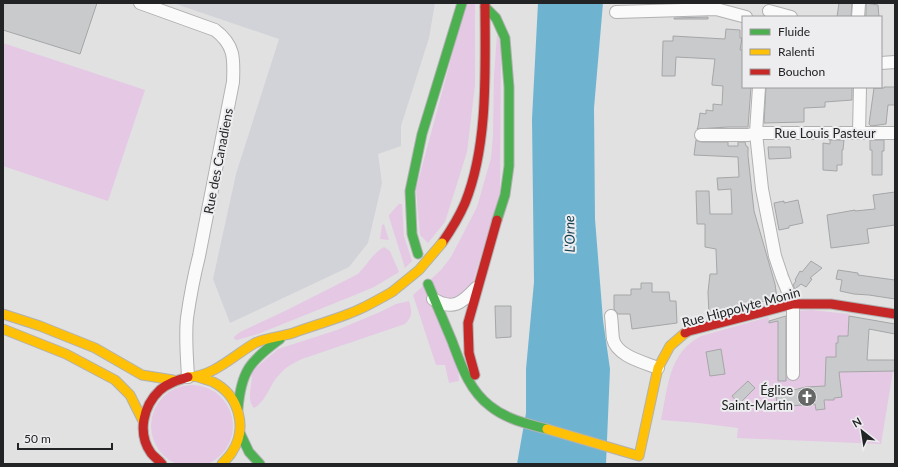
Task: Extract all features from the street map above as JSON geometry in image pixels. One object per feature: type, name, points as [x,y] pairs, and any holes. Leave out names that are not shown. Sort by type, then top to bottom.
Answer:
[{"type":"street","name":"Rue des Canadiens","points":[[140,3],[215,30],[224,36],[233,54],[233,82],[193,280],[187,319],[186,354],[193,377]]},
{"type":"street","points":[[418,254],[412,234],[410,191],[422,134],[462,3]]},
{"type":"street","points":[[858,16],[859,4]]},
{"type":"street","points":[[3,314],[40,326],[95,348],[142,375],[173,380],[193,377],[217,368],[256,343],[266,339],[283,336],[360,309],[392,292],[410,279],[427,263],[451,230],[463,206],[475,167],[480,133],[485,70],[485,5]]},
{"type":"street","points":[[483,400],[469,353],[468,323],[476,288],[505,195],[508,166],[509,94],[508,58],[505,38],[496,18],[485,5]]},
{"type":"street","points":[[616,12],[716,9],[742,16]]},
{"type":"street","points":[[769,10],[788,16]]},
{"type":"street","points":[[882,63],[895,62]]},
{"type":"street","points":[[759,88],[756,133],[762,189],[775,256],[793,304],[792,374]]},
{"type":"street","points":[[859,132],[860,88]]},
{"type":"street","name":"Rue Louis Pasteur","points":[[701,135],[895,132]]},
{"type":"street","points":[[428,284],[433,299],[472,388],[496,411],[524,424],[608,447],[638,460]]},
{"type":"street","points":[[433,299],[444,305],[453,305],[465,300],[476,288]]},
{"type":"street","name":"Rue Hippolyte Monin","points":[[638,460],[658,368],[663,356],[680,336],[689,331],[793,304],[808,302],[826,302],[895,314]]},
{"type":"street","points":[[611,316],[614,340],[618,348],[625,354],[658,368]]},
{"type":"street","points":[[3,329],[66,354],[115,380],[130,395],[143,421]]},
{"type":"street","points":[[238,409],[240,386],[244,374],[258,356],[283,336]]},
{"type":"street","points":[[193,377],[213,381],[222,387],[233,399],[238,409],[241,421],[240,433],[234,450],[222,464]]},
{"type":"street","points":[[162,464],[155,458],[148,448],[144,435],[143,421],[146,408],[152,397],[162,387],[173,380]]},
{"type":"street","points":[[240,433],[249,452],[260,464]]},
{"type":"shaded area","points":[[173,3],[435,3],[429,38],[401,126],[401,146],[378,154],[382,183],[368,243],[349,267],[230,323],[213,279],[236,174],[279,39]]},
{"type":"shaded area","points":[[466,3],[475,3],[475,85],[467,152],[445,222],[428,243],[420,235],[416,189]]},
{"type":"shaded area","points":[[497,35],[501,44],[500,193],[473,282],[461,297],[446,301],[439,296],[431,279],[441,270],[451,257],[477,207],[491,158]]},
{"type":"shaded area","points":[[3,43],[145,90],[108,201],[3,166]]},
{"type":"shaded area","points":[[399,204],[402,204],[404,236],[412,261],[405,268],[389,217],[389,215]]},
{"type":"shaded area","points":[[384,224],[389,240],[380,239],[382,225]]},
{"type":"shaded area","points":[[384,247],[390,251],[399,272],[374,287],[350,297],[258,334],[237,340],[234,339],[234,337],[240,332],[358,274],[373,256]]},
{"type":"shaded area","points":[[423,286],[458,369],[459,381],[449,383],[445,365],[436,365],[413,295]]},
{"type":"shaded area","points":[[409,301],[411,313],[405,324],[302,359],[281,372],[262,402],[254,408],[251,404],[251,372],[278,349],[337,330],[396,304]]},
{"type":"shaded area","points":[[811,310],[849,314],[848,338],[846,336],[838,337],[839,343],[836,344],[836,357],[826,357],[826,371],[893,371],[881,444],[737,438],[738,428],[661,420],[671,372],[682,352],[690,343],[701,336],[768,317],[770,323],[778,321],[778,376],[787,373],[789,374],[798,311]],"holes":[[[841,386],[842,397],[824,401],[825,409],[816,410],[815,401],[777,408],[776,391],[806,387]]]},
{"type":"shaded area","points":[[192,385],[208,389],[221,397],[229,410],[233,426],[229,442],[221,455],[208,463],[192,467],[176,463],[163,455],[155,442],[151,426],[155,410],[163,397],[176,389]]},
{"type":"water","name":"L'Orne","points":[[538,3],[603,3],[594,108],[595,219],[603,320],[610,369],[606,464],[517,464],[526,413],[526,369],[534,282],[532,119]]},
{"type":"building","points":[[3,3],[97,3],[80,54],[3,30]]},
{"type":"building","points":[[839,3],[852,3],[851,16],[837,16]]},
{"type":"building","points":[[866,3],[878,5],[879,16],[866,16]]},
{"type":"building","points":[[708,17],[708,19],[674,19],[674,18]]},
{"type":"building","points":[[726,29],[740,30],[740,38],[742,38],[740,50],[742,50],[742,88],[751,88],[748,127],[697,129],[700,113],[706,114],[706,110],[713,111],[713,104],[722,105],[723,86],[712,85],[715,59],[676,57],[675,76],[662,76],[663,41],[673,41],[673,36],[725,39]]},
{"type":"building","points":[[895,87],[895,105],[888,105],[886,124],[871,126],[869,124],[874,88]]},
{"type":"building","points":[[766,88],[852,88],[852,100],[825,102],[825,107],[804,108],[804,122],[764,123]]},
{"type":"building","points":[[696,140],[701,142],[728,142],[728,146],[738,146],[738,142],[745,142],[746,146],[748,147],[754,211],[775,284],[777,298],[720,311],[720,313],[709,315],[708,292],[710,274],[717,274],[716,249],[705,247],[705,224],[697,224],[696,191],[709,191],[710,214],[732,214],[731,189],[718,190],[717,178],[739,177],[738,157],[694,155]]},
{"type":"building","points":[[830,140],[844,140],[842,165],[837,165],[837,171],[823,170],[823,143],[830,144]]},
{"type":"building","points":[[870,140],[884,140],[884,151],[882,151],[882,175],[872,175],[872,150],[870,150]]},
{"type":"building","points":[[768,147],[790,147],[791,158],[769,159]]},
{"type":"building","points":[[895,192],[895,225],[867,229],[869,243],[831,248],[827,215],[855,210],[875,209],[873,195]]},
{"type":"building","points":[[798,200],[803,223],[779,230],[774,203],[784,201],[784,203]]},
{"type":"building","points":[[811,261],[822,268],[810,278],[812,279],[806,287],[801,284],[795,289],[793,285],[800,271],[802,272]]},
{"type":"building","points":[[838,270],[858,273],[858,275],[895,280],[895,299],[840,291],[842,280],[836,279]]},
{"type":"building","points":[[641,283],[652,283],[652,292],[669,292],[670,301],[676,301],[677,323],[632,329],[630,314],[618,314],[614,309],[614,295],[631,295],[631,289],[641,289]]},
{"type":"building","points":[[495,306],[511,306],[511,337],[496,338]]},
{"type":"building","points":[[786,316],[786,381],[778,381],[778,321],[769,323],[769,321]]},
{"type":"building","points":[[849,316],[895,324],[895,334],[869,329],[867,360],[895,360],[895,371],[839,372],[842,397],[834,398],[834,400],[824,400],[825,409],[816,410],[815,404],[777,407],[776,394],[806,387],[825,386],[826,357],[836,357],[836,343],[838,343],[838,336],[848,336]]},
{"type":"building","points":[[721,349],[725,374],[710,376],[706,352]]},
{"type":"building","points":[[748,381],[755,388],[739,404],[732,396]]},
{"type":"traffic: fast","points":[[418,254],[412,234],[410,191],[422,134],[462,3]]},
{"type":"traffic: fast","points":[[485,7],[496,18],[505,38],[509,87],[509,166],[505,195],[497,220]]},
{"type":"traffic: fast","points":[[428,284],[462,368],[476,392],[496,411],[524,423],[547,429]]},
{"type":"traffic: fast","points":[[238,409],[239,396],[249,368],[261,354],[280,339]]},
{"type":"traffic: fast","points":[[240,433],[249,452],[260,464]]},
{"type":"traffic: slow","points":[[392,292],[419,270],[442,243]]},
{"type":"traffic: slow","points":[[188,377],[197,376],[215,369],[255,343],[269,338],[293,333],[343,316],[392,292]]},
{"type":"traffic: slow","points":[[3,314],[40,326],[95,348],[142,375],[173,380]]},
{"type":"traffic: slow","points":[[3,329],[66,354],[115,380],[130,395],[143,421]]},
{"type":"traffic: slow","points":[[547,429],[639,456],[658,368],[670,346],[685,333]]},
{"type":"traffic: slow","points":[[198,377],[213,382],[222,388],[235,404],[238,413],[240,423],[237,443],[231,454],[222,464]]},
{"type":"traffic: jam","points":[[442,243],[455,223],[465,203],[473,180],[478,156],[484,104],[485,3]]},
{"type":"traffic: jam","points":[[475,375],[469,353],[468,323],[497,220]]},
{"type":"traffic: jam","points":[[685,333],[793,304],[831,304],[895,314]]},
{"type":"traffic: jam","points":[[162,464],[151,453],[144,437],[143,428],[146,412],[154,396],[160,390],[170,384],[188,377]]},
{"type":"place","name":"Église Saint-Martin","points":[[807,397]]}]
